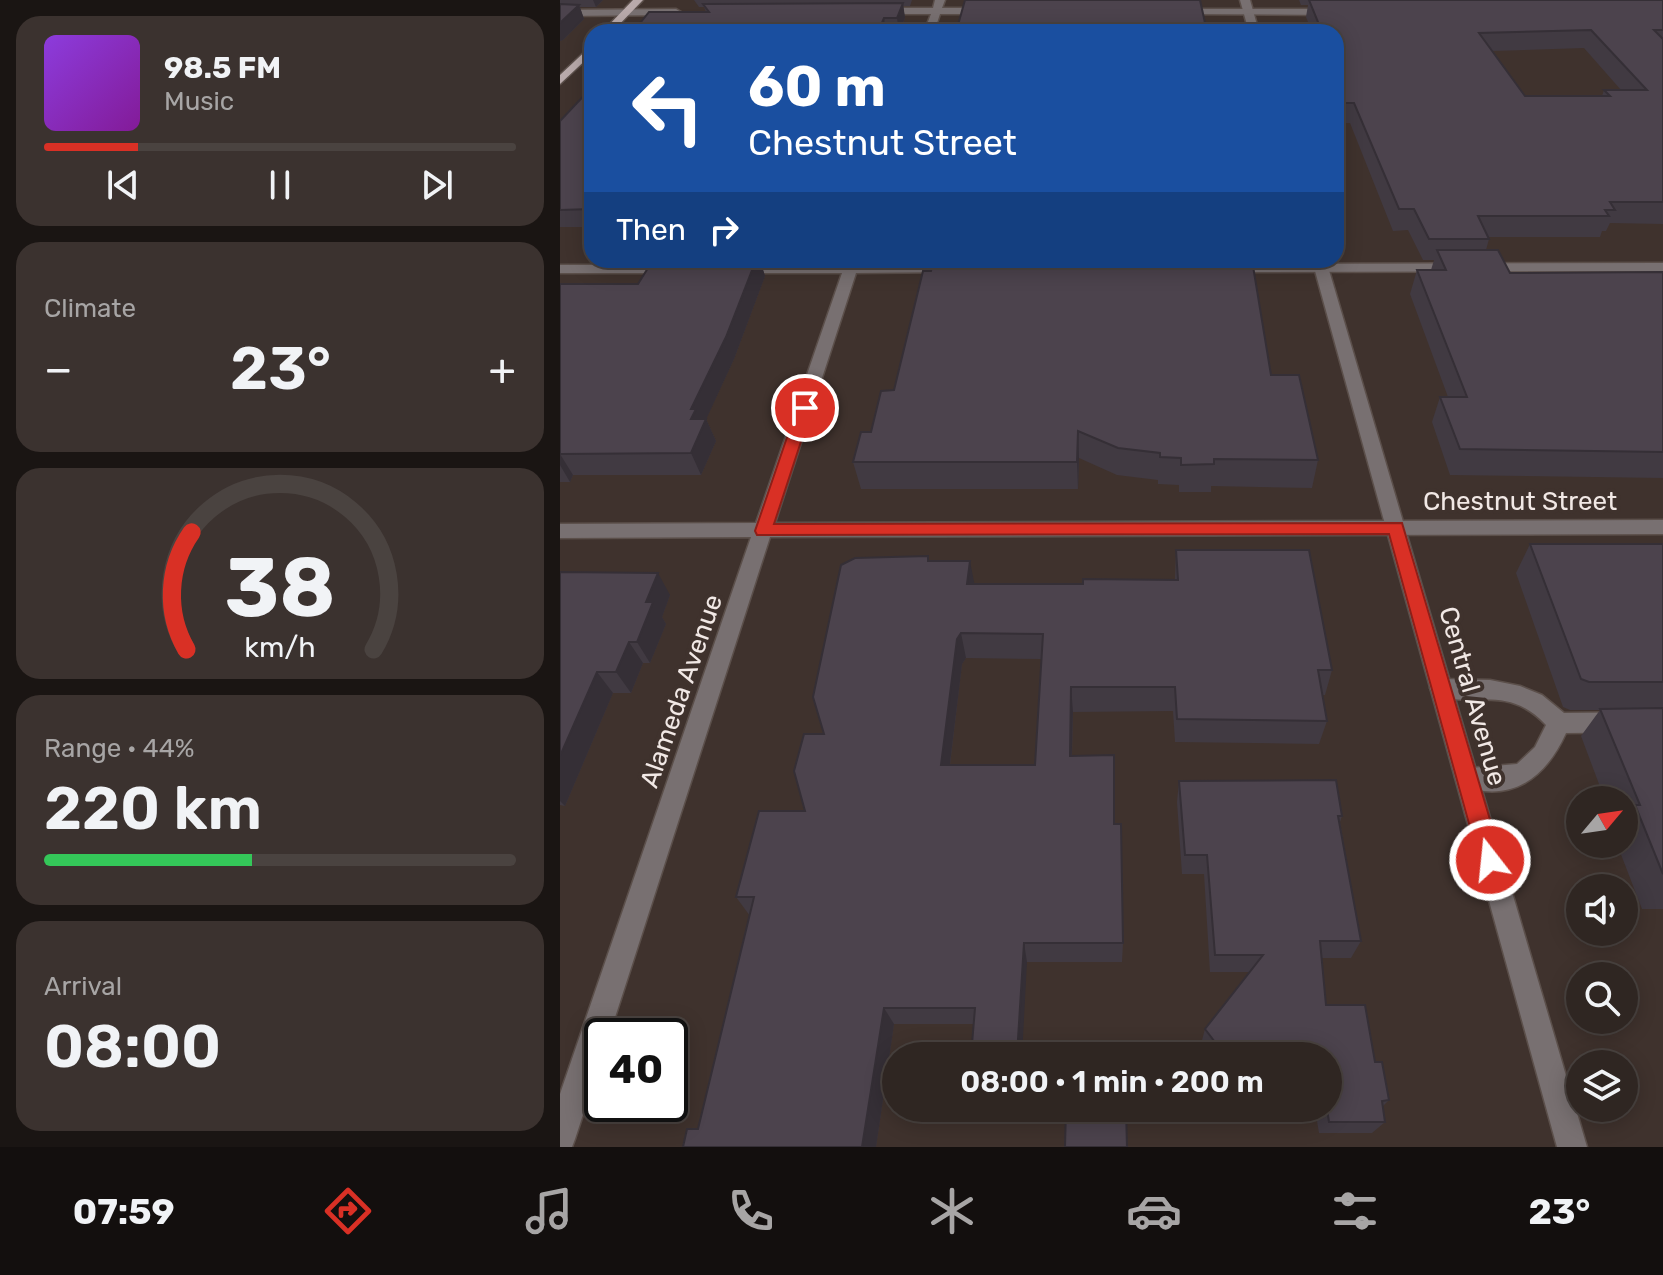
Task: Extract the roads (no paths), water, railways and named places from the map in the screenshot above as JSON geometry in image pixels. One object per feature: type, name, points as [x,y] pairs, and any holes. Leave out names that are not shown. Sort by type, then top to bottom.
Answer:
[{"type":"main road","points":[[615,24],[638,0]]},
{"type":"main road","points":[[560,81],[584,56]]},
{"type":"street","points":[[932,24],[940,0]]},
{"type":"street","points":[[1245,0],[1252,24]]},
{"type":"street","points":[[870,11],[1004,11]]},
{"type":"street","points":[[1156,11],[1341,12]]},
{"type":"street","points":[[560,13],[688,12]]},
{"type":"street","points":[[1344,264],[1663,267]]},
{"type":"street","points":[[727,269],[752,268]]},
{"type":"street","name":"Alameda Avenue","points":[[560,1139],[851,268]]},
{"type":"street","name":"Central Avenue","points":[[1321,268],[1572,1147]]},
{"type":"street","points":[[560,269],[681,269]]},
{"type":"street","name":"Chestnut Street","points":[[560,531],[1663,527]]},
{"type":"street","points":[[1441,688],[1502,689],[1527,695],[1548,709],[1559,723]]},
{"type":"street","points":[[1559,723],[1663,722]]},
{"type":"street","points":[[1467,777],[1506,780],[1527,772],[1547,751],[1559,723]]}]
